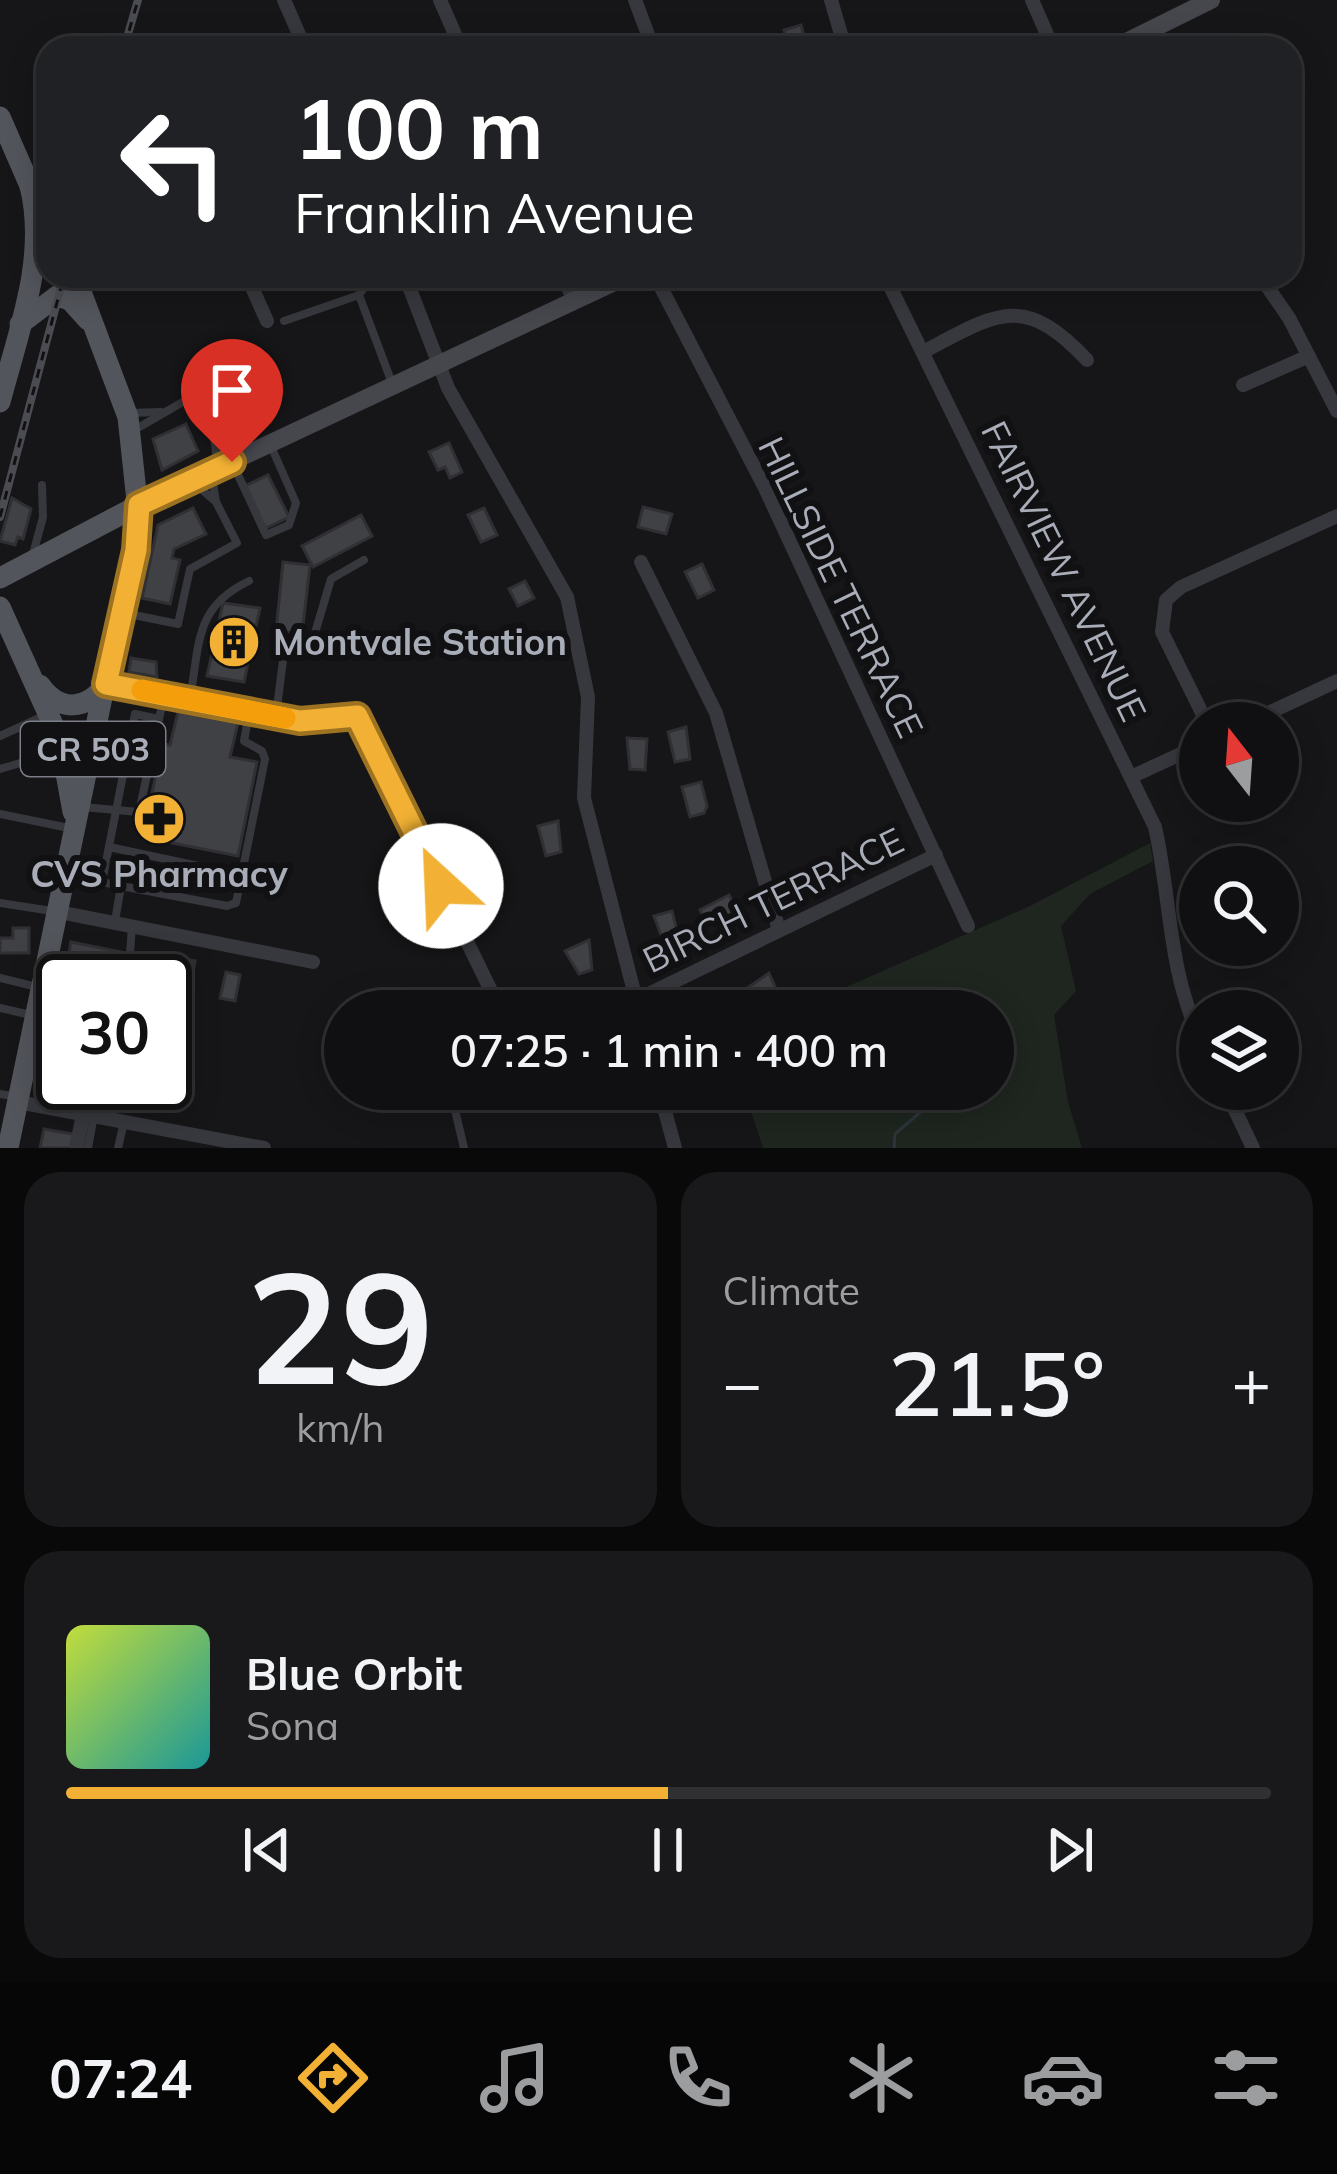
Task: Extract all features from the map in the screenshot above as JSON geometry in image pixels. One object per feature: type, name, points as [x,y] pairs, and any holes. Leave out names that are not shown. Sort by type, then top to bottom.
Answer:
[{"type":"main road","points":[[1149,36],[1198,3]]},
{"type":"main road","points":[[0,117],[36,198]]},
{"type":"main road","points":[[30,186],[36,230]]},
{"type":"main road","points":[[0,402],[36,242]]},
{"type":"main road","points":[[20,324],[68,288]]},
{"type":"main road","name":"CR 503","points":[[54,954],[139,505],[129,422],[80,288]]},
{"type":"main road","points":[[0,578],[139,505],[602,288]]},
{"type":"main road","points":[[58,296],[83,311],[109,358]]},
{"type":"main road","name":"CR 503","points":[[0,607],[63,751],[75,828]]},
{"type":"main road","points":[[29,670],[60,705],[94,700],[106,684]]},
{"type":"main road","name":"CR 503","points":[[9,1144],[12,1098],[36,1019]]},
{"type":"street","points":[[284,0],[300,36]]},
{"type":"street","points":[[440,0],[456,36]]},
{"type":"street","points":[[635,0],[648,36]]},
{"type":"street","points":[[831,0],[842,36]]},
{"type":"street","points":[[1032,0],[1048,36]]},
{"type":"street","points":[[252,288],[267,321]]},
{"type":"street","points":[[410,288],[439,362],[567,597],[587,698],[584,798],[633,990]]},
{"type":"street","points":[[568,288],[574,301]]},
{"type":"street","name":"HILLSIDE TERRACE","points":[[661,288],[765,488],[968,926]]},
{"type":"street","name":"FAIRVIEW AVENUE","points":[[891,288],[1155,827],[1180,990]]},
{"type":"street","points":[[1267,288],[1337,410]]},
{"type":"street","points":[[923,352],[986,319],[1013,312],[1039,317],[1087,360]]},
{"type":"street","points":[[1243,386],[1309,356]]},
{"type":"street","points":[[1197,702],[1162,632],[1166,600],[1181,587],[1337,516]]},
{"type":"street","points":[[641,562],[716,713],[779,930]]},
{"type":"street","points":[[1292,702],[1337,681]]},
{"type":"street","points":[[106,684],[300,721],[345,715],[362,720],[491,990]]},
{"type":"street","points":[[1131,777],[1179,755]]},
{"type":"street","name":"BIRCH TERRACE","points":[[665,990],[936,856]]},
{"type":"street","points":[[59,912],[115,923],[130,932],[313,962]]},
{"type":"street","points":[[12,1098],[264,1148]]},
{"type":"street","points":[[665,1110],[675,1148]]},
{"type":"street","points":[[1235,1110],[1253,1148]]},
{"type":"lane","points":[[284,320],[358,295],[364,288]]},
{"type":"lane","points":[[358,295],[393,385]]},
{"type":"lane","points":[[129,422],[202,398],[226,465],[266,535],[289,525],[296,503],[270,443]]},
{"type":"lane","points":[[129,422],[162,412]]},
{"type":"lane","points":[[212,422],[226,465],[216,502]]},
{"type":"lane","points":[[122,613],[178,624],[190,569],[237,543],[216,502],[191,480]]},
{"type":"lane","points":[[33,562],[32,542],[43,517],[43,485]]},
{"type":"lane","points":[[43,517],[58,549]]},
{"type":"lane","points":[[276,716],[284,653],[315,633],[331,579],[364,560]]},
{"type":"lane","points":[[190,700],[206,614],[216,598],[249,581]]},
{"type":"lane","points":[[0,814],[75,828],[115,812],[139,812],[164,695]]},
{"type":"lane","points":[[159,719],[135,714],[102,882],[227,906],[236,903],[265,759],[262,751],[244,741],[250,711]]},
{"type":"lane","points":[[0,736],[48,714]]},
{"type":"lane","points":[[0,769],[63,751]]},
{"type":"lane","points":[[109,847],[241,875]]},
{"type":"lane","points":[[115,923],[121,886]]},
{"type":"lane","points":[[0,903],[59,912]]},
{"type":"lane","points":[[130,932],[132,954]]},
{"type":"lane","points":[[0,978],[36,982]]},
{"type":"lane","points":[[0,1008],[36,1016]]},
{"type":"lane","points":[[455,1110],[464,1148]]},
{"type":"lane","points":[[81,1148],[87,1115]]},
{"type":"lane","points":[[118,1148],[124,1122]]},
{"type":"shaded area","points":[[1150,843],[1153,861],[1090,894],[1061,926],[1076,991],[1054,1015],[1068,1102],[1082,1148],[763,1148],[751,1110],[1014,1110],[1014,990],[840,990],[1030,906]]},
{"type":"building","points":[[801,25],[804,36],[786,36],[784,30]]},
{"type":"building","points":[[186,424],[198,451],[162,470],[153,439]]},
{"type":"building","points":[[449,443],[462,472],[450,478],[445,467],[438,470],[429,452]]},
{"type":"building","points":[[268,475],[289,517],[264,529],[243,487]]},
{"type":"building","points":[[12,498],[31,509],[23,539],[18,537],[15,545],[0,541]]},
{"type":"building","points":[[643,507],[672,514],[666,534],[638,527]]},
{"type":"building","points":[[193,508],[206,534],[174,549],[172,558],[180,560],[170,604],[142,598],[158,525]]},
{"type":"building","points":[[484,508],[497,535],[481,542],[468,515]]},
{"type":"building","points":[[361,515],[372,536],[313,567],[302,546]]},
{"type":"building","points":[[283,562],[310,565],[302,634],[276,631]]},
{"type":"building","points":[[702,564],[714,590],[698,598],[685,572]]},
{"type":"building","points":[[525,581],[534,598],[518,606],[509,589]]},
{"type":"building","name":"Montvale Station","points":[[223,603],[260,608],[244,682],[207,676]]},
{"type":"building","points":[[131,658],[156,662],[157,677],[129,672]]},
{"type":"building","name":"CVS Pharmacy","points":[[178,712],[238,723],[230,757],[257,762],[238,856],[142,837],[163,744],[170,745]]},
{"type":"building","points":[[686,727],[690,759],[675,762],[668,732]]},
{"type":"building","points":[[627,738],[647,739],[645,770],[630,769]]},
{"type":"building","points":[[701,782],[707,806],[704,813],[690,817],[682,787]]},
{"type":"building","points":[[558,821],[561,852],[546,856],[538,826]]},
{"type":"building","points":[[729,895],[738,913],[706,923],[700,910]]},
{"type":"building","points":[[672,911],[680,943],[665,946],[654,916]]},
{"type":"building","points":[[13,928],[29,928],[29,953],[0,953],[0,938],[13,938]]},
{"type":"building","points":[[589,940],[592,970],[579,974],[565,951]]},
{"type":"building","points":[[71,942],[121,952],[121,954],[69,954]]},
{"type":"building","points":[[226,972],[240,975],[235,1001],[220,998]]},
{"type":"building","points":[[769,973],[777,990],[744,990]]},
{"type":"building","points":[[44,1129],[73,1134],[71,1148],[40,1148]]},
{"type":"waterway","points":[[894,1148],[895,1134],[923,1110]]},
{"type":"railway","points":[[128,36],[138,0]]},
{"type":"railway","points":[[0,517],[61,288]]},
{"type":"slow traffic","points":[[142,690],[285,718]]},
{"type":"place","name":"Montvale Station","points":[[234,642]]},
{"type":"place","name":"CVS Pharmacy","points":[[159,819]]},
{"type":"route","points":[[232,462],[139,505],[136,550],[106,684],[300,721],[357,716],[441,886]]}]
